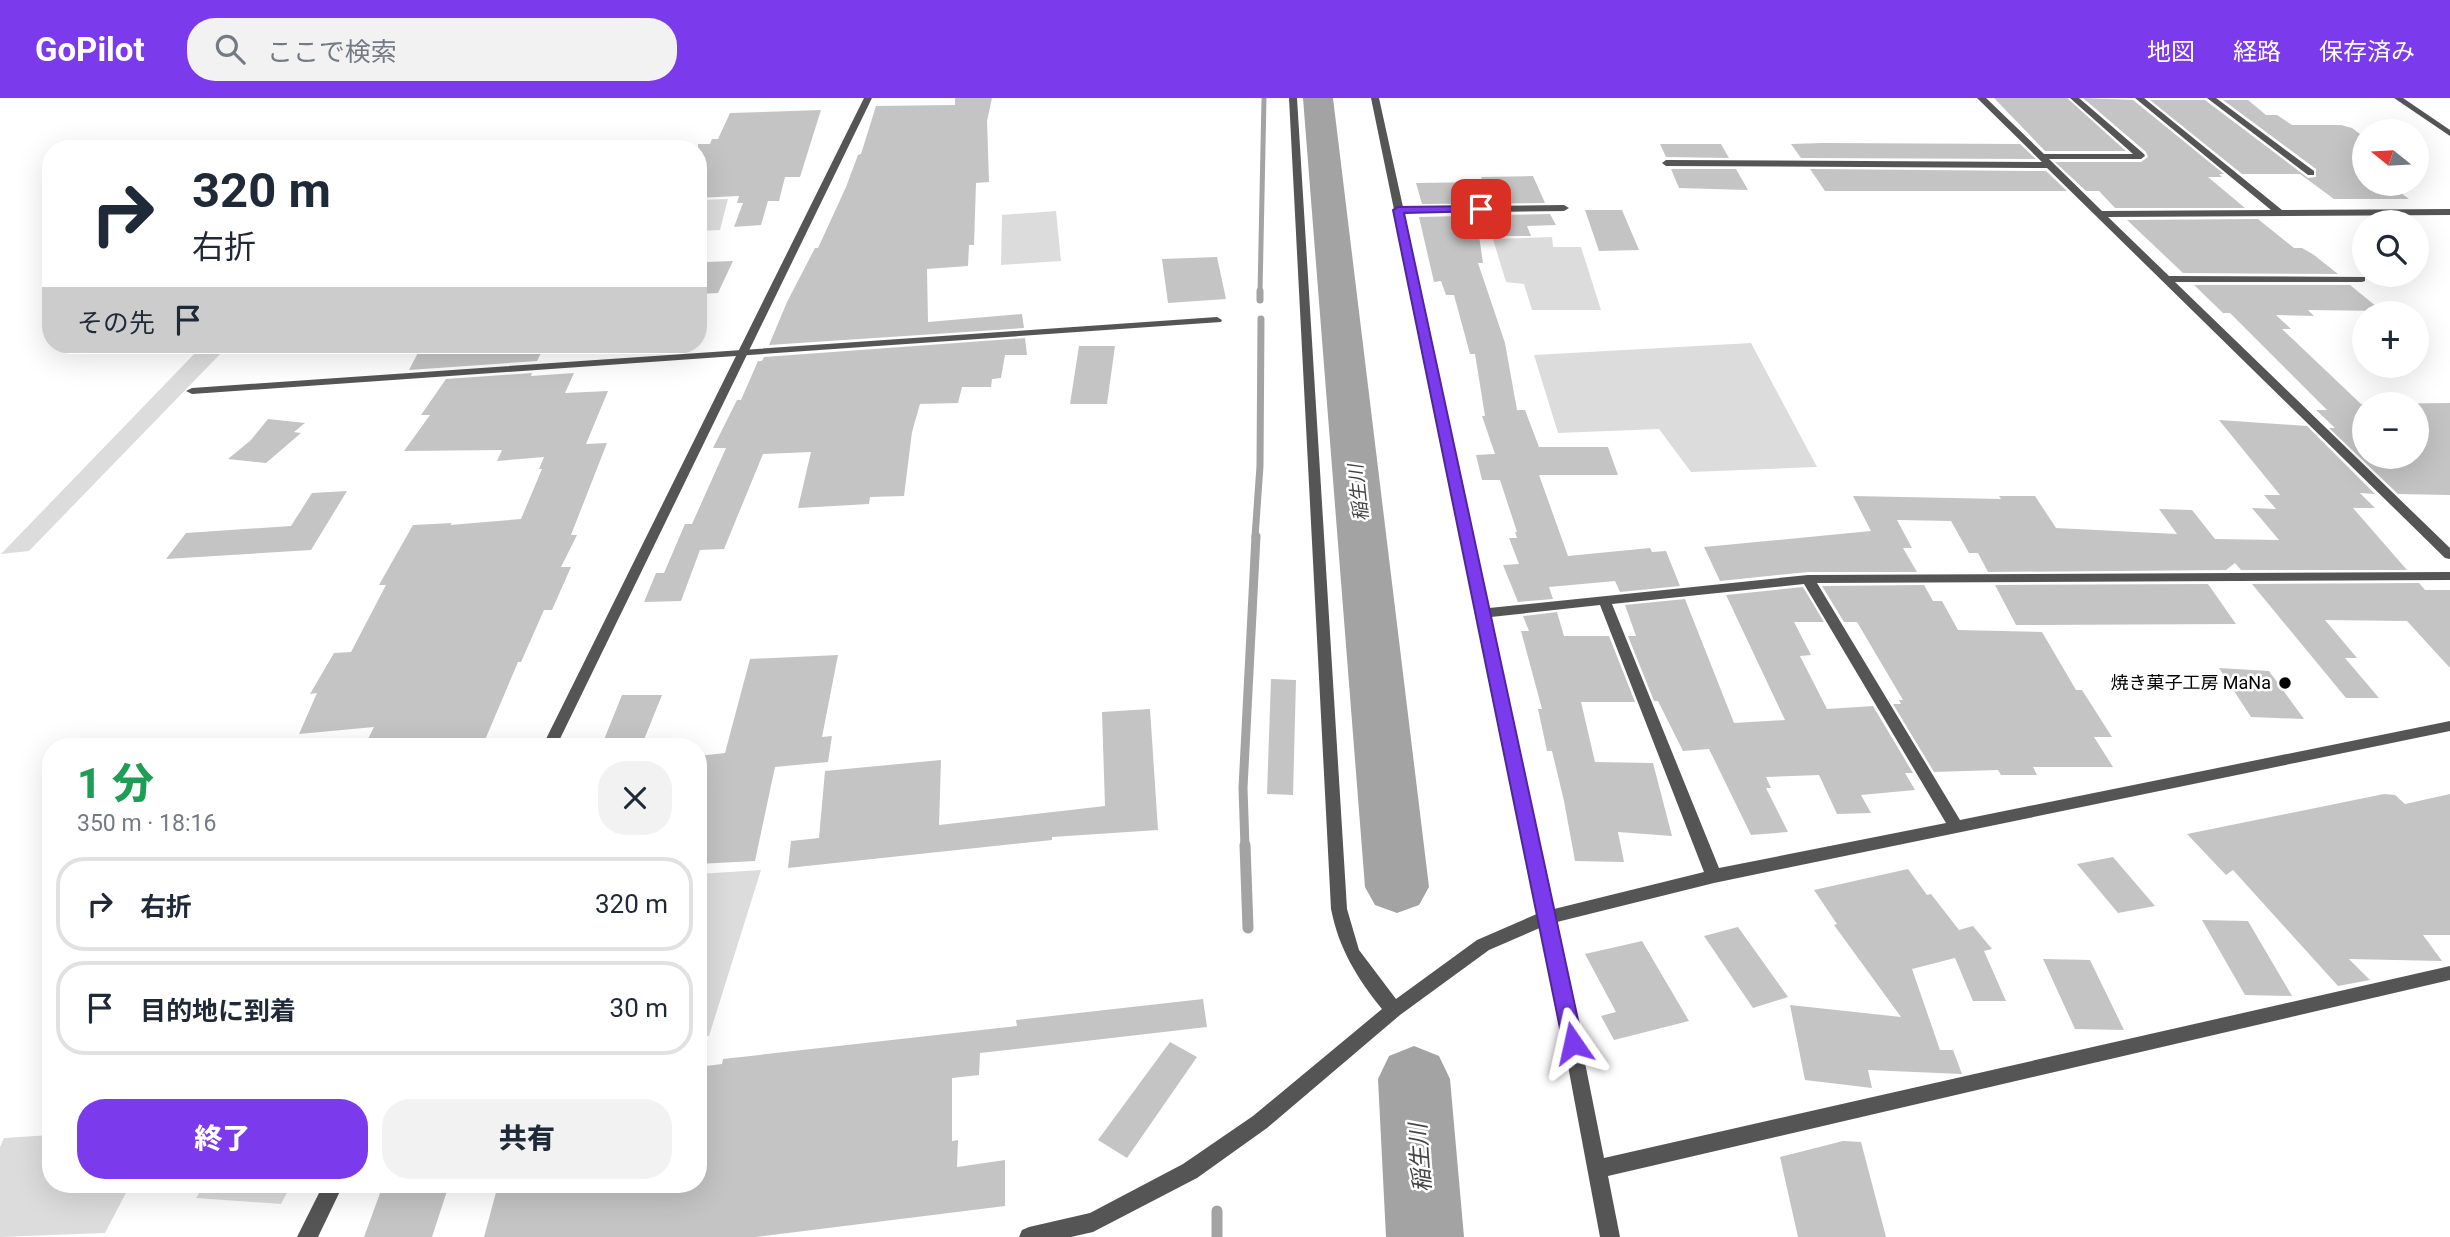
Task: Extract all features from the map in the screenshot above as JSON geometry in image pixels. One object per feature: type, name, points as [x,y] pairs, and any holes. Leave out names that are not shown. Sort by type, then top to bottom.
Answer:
[{"type":"street","points":[[553,738],[868,98]]},
{"type":"street","points":[[1293,98],[1339,909],[1344,939],[1355,963],[1394,1010]]},
{"type":"street","points":[[1376,98],[1548,917],[1609,1237]]},
{"type":"street","points":[[1981,98],[2450,555]]},
{"type":"street","points":[[1666,163],[2047,161],[2141,156],[2074,98]]},
{"type":"street","points":[[2139,98],[2280,213]]},
{"type":"street","points":[[2211,98],[2311,173]]},
{"type":"street","points":[[2398,98],[2450,134]]},
{"type":"street","points":[[1398,210],[1564,208]]},
{"type":"street","points":[[2102,214],[2450,212]]},
{"type":"street","points":[[2168,279],[2352,279]]},
{"type":"street","points":[[191,391],[1217,320]]},
{"type":"street","points":[[1485,613],[1808,579],[2450,576]]},
{"type":"street","points":[[1808,579],[1956,826]]},
{"type":"street","points":[[1605,602],[1714,876]]},
{"type":"street","points":[[1029,1237],[1093,1222],[1190,1171],[1280,1106],[1394,1010],[1483,945],[1548,917],[1714,876],[2450,726]]},
{"type":"street","points":[[1598,1169],[2450,973]]},
{"type":"street","points":[[307,1237],[329,1193]]},
{"type":"shaded area","points":[[728,199],[720,230],[707,231],[707,200]]},
{"type":"shaded area","points":[[1056,211],[1061,261],[1001,265],[1002,215]]},
{"type":"shaded area","points":[[1552,237],[1553,247],[1581,247],[1601,310],[1532,310],[1524,284],[1506,282],[1493,239]]},
{"type":"shaded area","points":[[1751,343],[1817,467],[1691,472],[1659,429],[1558,433],[1534,355]]},
{"type":"shaded area","points":[[194,354],[220,354],[29,551],[1,554]]},
{"type":"shaded area","points":[[761,870],[709,1036],[707,1036],[707,873]]},
{"type":"shaded area","points":[[42,1136],[42,1193],[126,1193],[105,1233],[0,1237],[0,1147],[4,1138]]},
{"type":"shaded area","points":[[199,1193],[287,1193],[281,1204],[196,1198]]},
{"type":"building","points":[[955,98],[992,98],[987,121],[989,182],[976,183],[974,245],[969,245],[968,266],[927,269],[928,322],[1022,314],[1024,328],[769,345],[787,302],[815,248],[818,248],[858,155],[861,154],[876,106],[955,105]]},
{"type":"building","points":[[1994,98],[2067,98],[2126,151],[2045,151]]},
{"type":"building","points":[[2083,98],[2133,100],[2224,174],[2219,174],[2222,177],[2208,177],[2245,208],[2115,208],[2099,191],[2086,191],[2055,162],[2141,162],[2148,157],[2146,152]]},
{"type":"building","points":[[2150,100],[2205,100],[2308,178],[2316,177],[2316,169],[2223,100],[2248,100],[2266,115],[2277,115],[2292,125],[2341,125],[2352,128],[2352,196],[2405,196],[2409,199],[2334,199],[2300,174],[2242,174]]},
{"type":"building","points":[[821,110],[800,177],[785,177],[779,201],[768,201],[761,225],[734,227],[743,203],[737,203],[739,196],[707,198],[707,144],[710,144],[712,139],[718,139],[730,113]]},
{"type":"building","points":[[1660,144],[1721,144],[1729,158],[1666,157]]},
{"type":"building","points":[[1791,144],[2020,144],[2036,159],[1801,158]]},
{"type":"building","points":[[1671,169],[1736,169],[1748,190],[1679,188]]},
{"type":"building","points":[[1810,169],[2046,171],[2067,191],[1825,191]]},
{"type":"building","points":[[1533,176],[1545,203],[1422,204],[1416,183],[1483,182],[1481,177]]},
{"type":"building","points":[[1585,210],[1622,210],[1639,250],[1599,251]]},
{"type":"building","points":[[1550,214],[1556,225],[1527,226],[1531,236],[1479,236],[1483,263],[1478,263],[1505,343],[1517,410],[1525,410],[1539,447],[1608,447],[1618,475],[1539,475],[1568,556],[1650,548],[1652,552],[1666,551],[1680,586],[1620,592],[1615,581],[1549,587],[1553,599],[1518,602],[1503,565],[1519,564],[1509,538],[1517,538],[1517,532],[1500,480],[1482,480],[1476,455],[1495,454],[1482,416],[1485,416],[1475,354],[1470,354],[1454,295],[1446,295],[1441,281],[1434,282],[1419,217]]},
{"type":"building","points":[[2258,219],[2294,248],[2302,248],[2314,255],[2338,274],[2183,273],[2127,220]]},
{"type":"building","points":[[1217,257],[1226,299],[1168,303],[1162,259]]},
{"type":"building","points":[[733,261],[718,293],[707,294],[707,262]]},
{"type":"building","points":[[2194,285],[2350,285],[2370,301],[2352,301],[2352,311],[2308,310],[2314,316],[2276,315],[2291,329],[2282,329],[2352,395],[2352,450],[2329,428],[2335,428],[2316,410],[2327,410],[2230,313],[2223,313]]},
{"type":"building","points":[[1025,338],[1027,355],[1005,355],[1001,378],[992,379],[991,387],[962,387],[958,403],[920,404],[912,432],[904,496],[870,497],[869,504],[798,508],[811,452],[763,454],[724,549],[700,550],[681,601],[644,602],[656,573],[664,573],[685,524],[692,524],[726,448],[713,448],[737,400],[741,400],[758,361],[762,361],[764,357]]},
{"type":"building","points":[[1079,346],[1115,346],[1107,404],[1070,404]]},
{"type":"building","points":[[417,354],[540,354],[537,361],[409,370]]},
{"type":"building","points":[[574,373],[565,393],[608,391],[586,444],[607,443],[571,535],[577,535],[561,567],[571,567],[552,610],[544,610],[521,662],[518,662],[486,738],[368,738],[374,727],[299,734],[317,693],[310,694],[334,653],[351,652],[386,585],[379,585],[413,525],[521,519],[542,469],[539,469],[544,457],[497,461],[502,450],[404,451],[430,415],[421,415],[446,379]]},
{"type":"building","points":[[2429,403],[2450,403],[2450,495],[2398,494],[2372,469],[2429,469]]},
{"type":"building","points":[[268,419],[305,423],[294,432],[301,433],[266,463],[228,459],[251,440]]},
{"type":"building","points":[[2219,420],[2307,426],[2375,494],[2360,493],[2375,508],[2353,508],[2407,570],[2241,570],[2235,563],[2226,570],[1988,572],[1978,553],[1969,553],[1951,521],[1897,520],[1912,548],[1903,548],[1917,572],[1808,572],[1720,581],[1704,547],[1871,531],[1853,496],[2001,499],[1999,496],[2035,496],[2056,528],[2177,534],[2159,509],[2192,510],[2215,539],[2279,540],[2252,508],[2276,509],[2264,495],[2280,495]]},
{"type":"building","points":[[347,491],[311,550],[166,559],[186,533],[291,526],[312,493]]},
{"type":"building","points":[[2419,583],[2425,590],[2450,590],[2450,668],[2407,621],[2325,620],[2357,658],[2345,658],[2379,698],[2346,698],[2252,584]]},
{"type":"building","points":[[2208,584],[2236,624],[2016,625],[1995,585]]},
{"type":"building","points":[[1924,585],[1933,601],[1942,601],[1958,630],[2042,632],[2076,690],[2082,690],[2112,737],[2094,737],[2113,767],[2033,767],[2037,775],[2001,775],[1998,770],[1934,772],[1893,704],[1901,704],[1899,700],[1903,700],[1857,622],[1844,622],[1822,586]]},
{"type":"building","points":[[1803,587],[1824,622],[1794,622],[1811,655],[1800,656],[1827,709],[1873,706],[1913,773],[1905,773],[1915,790],[1861,795],[1871,813],[1837,814],[1819,775],[1766,777],[1771,788],[1766,788],[1788,832],[1751,835],[1709,749],[1683,751],[1658,701],[1654,701],[1628,636],[1636,636],[1625,605],[1685,599],[1734,723],[1785,720],[1726,595]]},
{"type":"building","points":[[1557,612],[1564,636],[1609,636],[1635,702],[1581,702],[1595,762],[1653,763],[1672,836],[1618,832],[1624,862],[1575,861],[1564,801],[1552,751],[1547,751],[1538,709],[1542,709],[1521,631],[1529,631],[1523,616]]},
{"type":"building","points":[[838,655],[822,737],[832,736],[828,762],[775,767],[755,861],[707,864],[707,755],[725,753],[750,659]]},
{"type":"building","points":[[2219,668],[2269,671],[2304,719],[2251,717]]},
{"type":"building","points":[[1271,679],[1296,680],[1293,795],[1267,794]]},
{"type":"building","points":[[622,695],[662,695],[645,738],[605,738]]},
{"type":"building","points":[[1150,709],[1158,830],[1052,837],[1052,840],[788,868],[791,841],[819,838],[825,771],[941,760],[939,825],[1105,806],[1102,712]]},
{"type":"building","points":[[2384,794],[2395,795],[2405,804],[2450,794],[2450,935],[2423,935],[2442,961],[2349,959],[2370,980],[2338,986],[2233,870],[2226,875],[2187,834]]},
{"type":"building","points":[[2113,857],[2155,906],[2118,913],[2077,864]]},
{"type":"building","points":[[1908,869],[1927,895],[1931,894],[1959,930],[1973,926],[1992,949],[1984,951],[2006,1001],[1973,1001],[1955,958],[1912,969],[1940,1050],[1953,1050],[1962,1074],[1868,1070],[1872,1088],[1805,1080],[1790,1005],[1901,1017],[1834,925],[1837,924],[1814,890]]},
{"type":"building","points":[[2202,920],[2248,921],[2292,996],[2245,995]]},
{"type":"building","points":[[1738,927],[1788,997],[1753,1008],[1704,936]]},
{"type":"building","points":[[1642,941],[1689,1021],[1614,1040],[1601,1016],[1616,1012],[1585,954]]},
{"type":"building","points":[[2043,959],[2090,960],[2124,1030],[2075,1029]]},
{"type":"building","points":[[1203,999],[1207,1027],[980,1053],[979,1075],[952,1078],[952,1141],[958,1140],[957,1167],[1005,1160],[1005,1206],[755,1237],[484,1237],[496,1193],[707,1193],[707,1066],[722,1064],[723,1059],[1017,1026],[1016,1020]]},
{"type":"building","points":[[1170,1042],[1197,1057],[1127,1158],[1098,1140]]},
{"type":"building","points":[[1843,1141],[1861,1142],[1886,1237],[1798,1237],[1780,1157]]},
{"type":"building","points":[[380,1193],[446,1193],[432,1237],[364,1237]]},
{"type":"waterway","points":[[1260,293],[1264,98]]},
{"type":"waterway","name":"稲生川","points":[[1318,98],[1397,887]]},
{"type":"waterway","points":[[1260,293],[1260,300]]},
{"type":"waterway","points":[[1255,537],[1260,466],[1261,319]]},
{"type":"waterway","points":[[1245,847],[1243,788],[1256,536]]},
{"type":"waterway","points":[[1245,845],[1248,928]]},
{"type":"waterway","name":"稲生川","points":[[1414,1079],[1425,1237]]},
{"type":"waterway","points":[[1217,1211],[1217,1237]]},
{"type":"place","name":"焼き菓子工房 MaNa","points":[[2285,683]]},
{"type":"route","points":[[1481,209],[1398,210],[1573,1043]]}]
